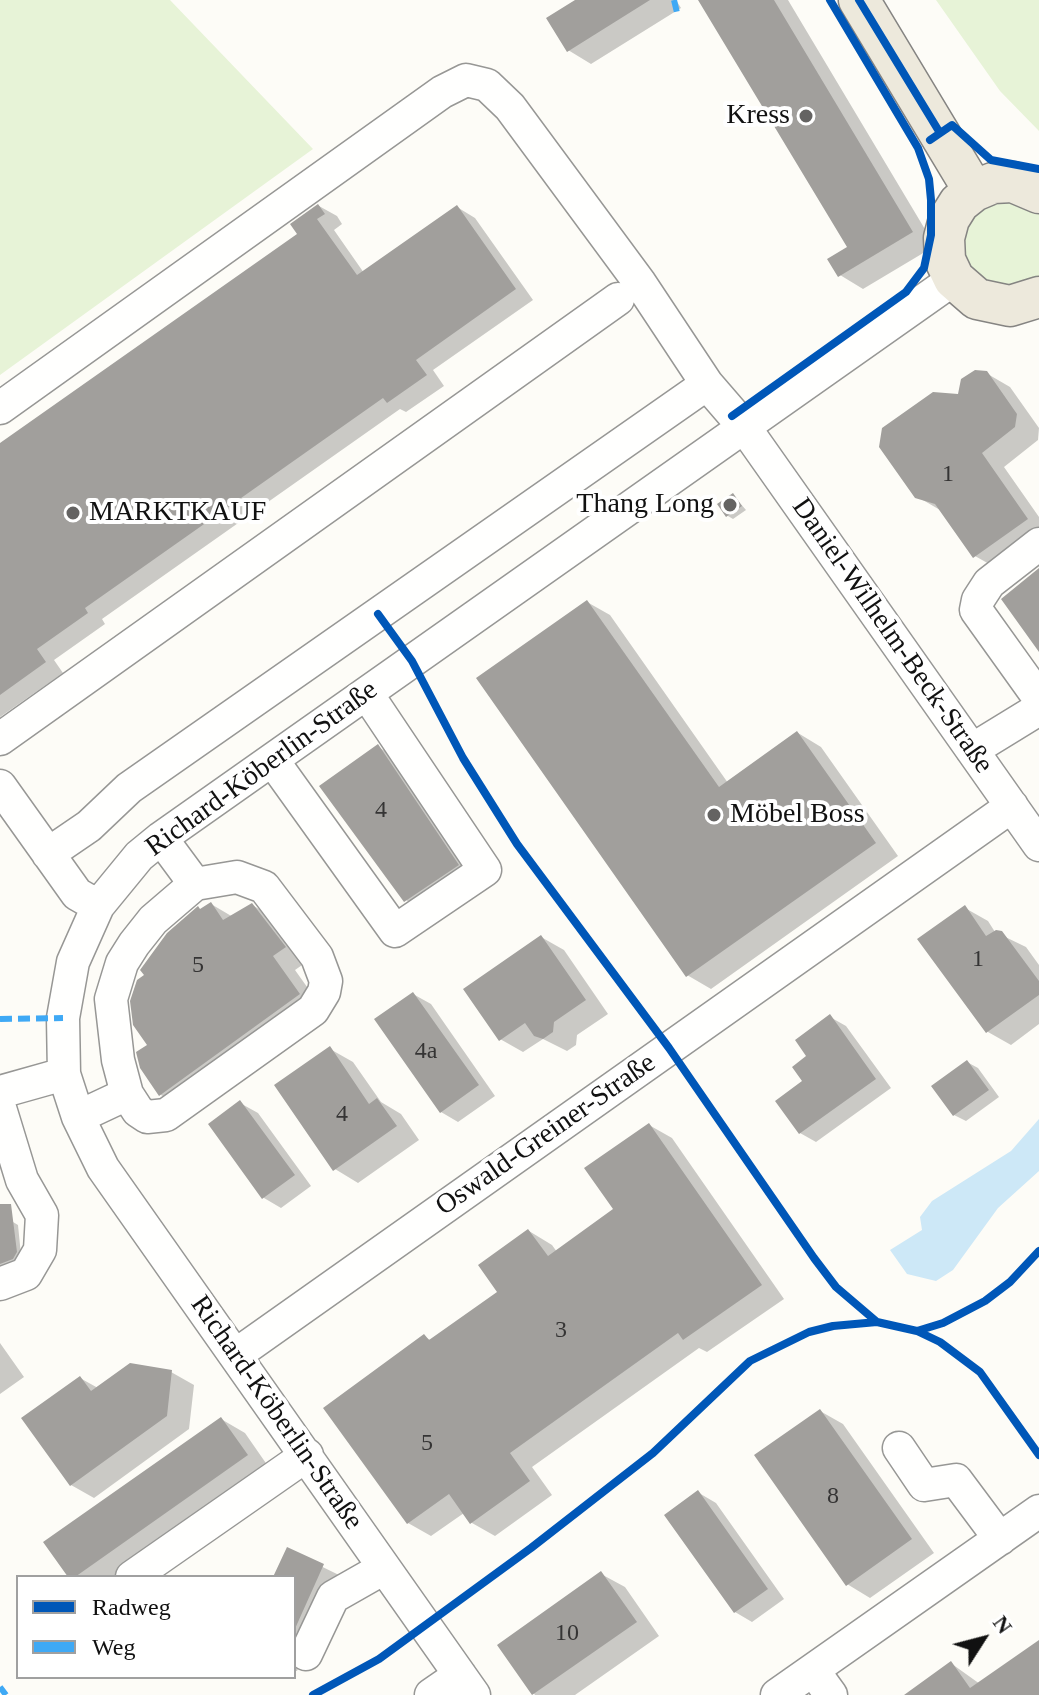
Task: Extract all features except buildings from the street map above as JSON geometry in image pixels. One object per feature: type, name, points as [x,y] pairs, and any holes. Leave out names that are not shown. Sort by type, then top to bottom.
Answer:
[{"type":"main road","points":[[859,0],[974,191]]},
{"type":"main road","points":[[1038,299],[1010,306],[993,305],[977,299],[954,279],[945,260],[944,238],[949,219],[959,203],[974,191],[993,183],[1013,182],[1039,193]]},
{"type":"street","name":"Daniel-Wilhelm-Beck-Straße","points":[[0,408],[442,92],[466,80],[487,85],[510,107],[640,283],[707,384],[745,428],[1039,845]]},
{"type":"street","name":"Richard-Köberlin-Straße","points":[[467,1685],[237,1354],[103,1168],[78,1117],[64,1074],[65,989],[84,933],[98,906],[139,856],[161,838],[954,279]]},
{"type":"street","points":[[0,739],[618,299]]},
{"type":"street","points":[[48,854],[89,826],[129,788],[707,384]]},
{"type":"street","points":[[1039,544],[989,583],[978,600],[976,610],[1039,698]]},
{"type":"street","points":[[273,761],[395,931],[485,870],[367,694]]},
{"type":"street","points":[[972,750],[1039,709]]},
{"type":"street","points":[[0,786],[77,894],[98,906]]},
{"type":"street","name":"Oswald-Greiner-Straße","points":[[237,1354],[1012,806]]},
{"type":"street","points":[[161,838],[195,884]]},
{"type":"street","points":[[237,877],[264,887],[317,957],[326,981],[324,992],[313,1010],[166,1115],[147,1117],[138,1111],[127,1094],[112,1009],[122,963],[153,920],[195,884],[237,877]]},
{"type":"street","points":[[0,1092],[64,1074]]},
{"type":"street","points":[[78,1117],[127,1094]]},
{"type":"street","points":[[0,1108],[22,1180],[42,1215],[40,1250],[26,1274],[0,1284]]},
{"type":"street","points":[[899,1448],[924,1485],[956,1480],[1000,1539]]},
{"type":"street","points":[[135,1575],[307,1455]]},
{"type":"street","points":[[777,1695],[822,1682],[1039,1511]]},
{"type":"street","points":[[306,1654],[333,1597],[384,1568]]},
{"type":"street","points":[[431,1695],[467,1685]]},
{"type":"green space","points":[[0,0],[170,0],[313,149],[0,375]]},
{"type":"green space","points":[[936,0],[1039,0],[1039,131],[1000,91]]},
{"type":"green space","points":[[996,198],[1039,210],[1039,279],[998,291],[964,266],[963,224]]},
{"type":"water","points":[[1039,1119],[1039,1171],[998,1208],[953,1270],[936,1281],[907,1274],[890,1250],[922,1230],[920,1217],[932,1201],[1011,1151]]},
{"type":"marked path","points":[[674,0],[678,17]]},
{"type":"marked path","points":[[0,1019],[63,1018]]},
{"type":"marked path","points":[[0,1687],[6,1695]]},
{"type":"cycle path","points":[[732,416],[906,292],[924,268],[931,235],[929,179],[918,148],[830,0]]},
{"type":"cycle path","points":[[859,0],[940,133]]},
{"type":"cycle path","points":[[930,140],[952,125],[991,160],[1039,169]]},
{"type":"cycle path","points":[[378,614],[412,661],[463,758],[517,844],[669,1048],[814,1258],[836,1287],[877,1322]]},
{"type":"cycle path","points":[[917,1331],[943,1323],[985,1301],[1010,1282],[1039,1251]]},
{"type":"cycle path","points":[[313,1695],[379,1659],[531,1548],[653,1453],[750,1361],[809,1332],[833,1326],[877,1322],[917,1331],[940,1342],[980,1372],[1039,1455]]},
{"type":"place","name":"Kress","points":[[806,116]]},
{"type":"place","name":"Thang Long","points":[[730,505]]},
{"type":"place","name":"MARKTKAUF","points":[[73,513]]},
{"type":"place","name":"Möbel Boss","points":[[714,815]]}]
